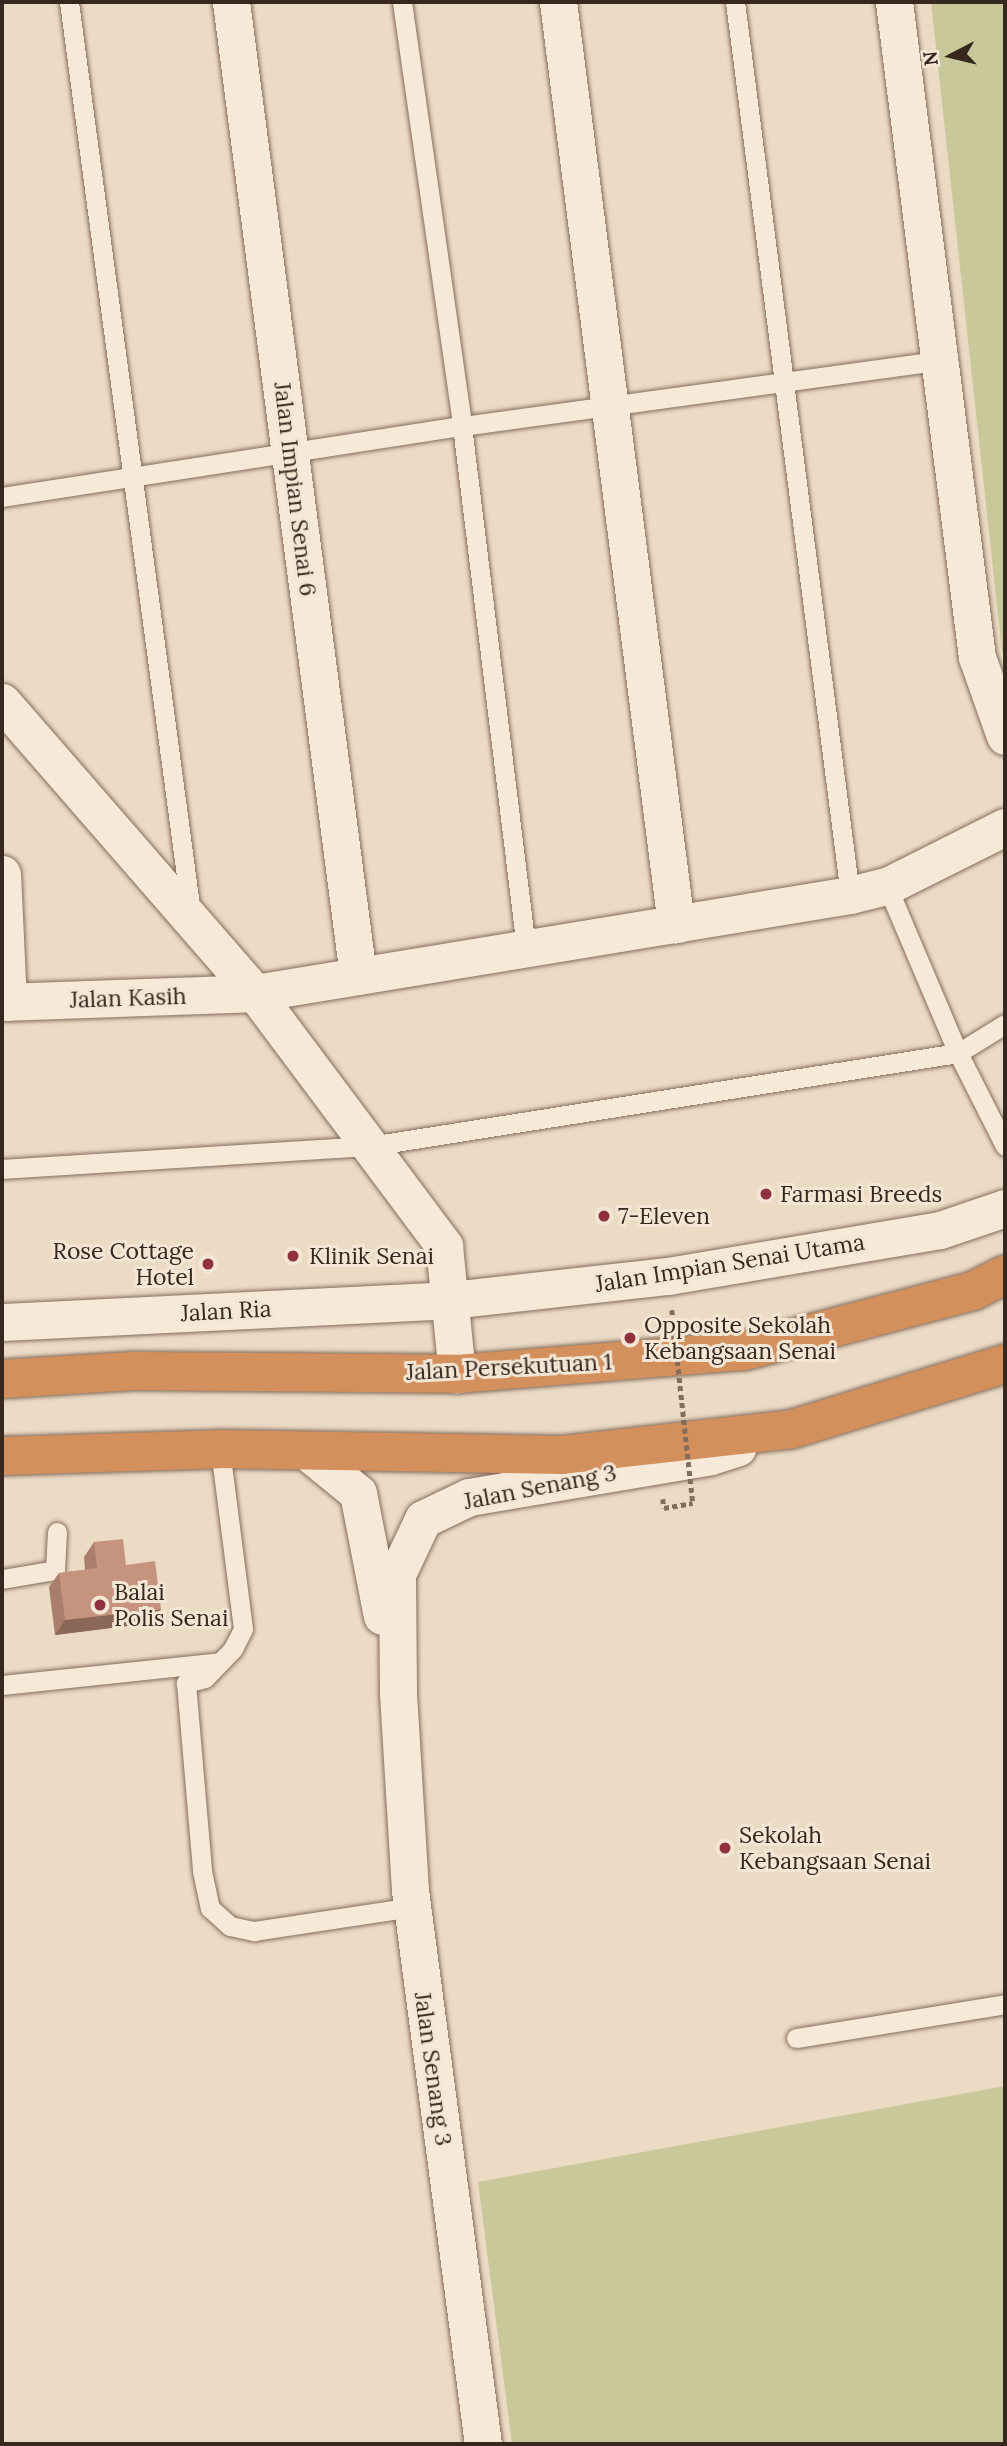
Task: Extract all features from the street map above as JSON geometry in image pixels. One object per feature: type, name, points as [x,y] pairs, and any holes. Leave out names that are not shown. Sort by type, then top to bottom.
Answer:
[{"type":"highway","name":"Jalan Persekutuan 1","points":[[2,1378],[134,1371],[457,1374],[744,1351],[973,1291],[1005,1275]]},
{"type":"highway","points":[[2,1456],[220,1449],[562,1455],[792,1429],[1005,1364]]},
{"type":"street","name":"Jalan Impian Senai 6","points":[[231,2],[358,976]]},
{"type":"street","points":[[558,2],[612,405],[676,924]]},
{"type":"street","points":[[894,2],[942,360],[977,657],[1005,736]]},
{"type":"street","points":[[2,702],[255,993],[444,1247],[457,1374]]},
{"type":"street","name":"Jalan Kasih","points":[[5,1002],[255,993],[850,895],[887,886],[1005,827]]},
{"type":"street","points":[[2,874],[5,1002]]},
{"type":"street","name":"Jalan Impian Senai Utama","points":[[450,1300],[668,1276],[940,1230],[1005,1208]]},
{"type":"street","name":"Jalan Ria","points":[[2,1322],[450,1300]]},
{"type":"street","name":"Jalan Senang 3","points":[[483,2444],[412,1907],[398,1692],[397,1574],[423,1519],[469,1497],[711,1456],[792,1429]]},
{"type":"street","name":"Jalan Senang 3","points":[[305,1450],[358,1493],[398,1692]]},
{"type":"lane","points":[[69,2],[191,917]]},
{"type":"lane","points":[[402,2],[462,426],[526,948]]},
{"type":"lane","points":[[735,2],[850,895]]},
{"type":"lane","points":[[2,497],[134,474],[291,454],[462,426],[942,360]]},
{"type":"lane","points":[[887,886],[958,1053],[1005,1146]]},
{"type":"lane","points":[[2,1169],[370,1146],[958,1053],[1005,1024]]},
{"type":"lane","points":[[220,1449],[243,1629],[205,1678],[186,1683],[202,1871],[210,1908],[230,1926],[254,1931],[412,1907]]},
{"type":"lane","points":[[2,1579],[55,1570],[57,1532]]},
{"type":"lane","points":[[2,1685],[220,1662]]},
{"type":"lane","points":[[796,2039],[1005,2004]]},
{"type":"path","points":[[672,1310],[693,1503]]},
{"type":"green space","points":[[931,2],[1005,2],[1005,655],[1002,651]]},
{"type":"green space","points":[[1005,2086],[1005,2444],[512,2444],[478,2182]]},
{"type":"building","name":"Balai Polis Senai","points":[[123,1539],[126,1565],[155,1561],[161,1609],[65,1620],[59,1573],[97,1568],[94,1542]]},
{"type":"place","name":"Farmasi Breeds","points":[[766,1194]]},
{"type":"place","name":"7-Eleven","points":[[604,1216]]},
{"type":"place","name":"Klinik Senai","points":[[293,1256]]},
{"type":"place","name":"Rose Cottage Hotel","points":[[208,1264]]},
{"type":"place","name":"Opposite Sekolah Kebangsaan Senai","points":[[630,1338]]},
{"type":"place","name":"Balai Polis Senai","points":[[100,1605]]},
{"type":"place","name":"Sekolah Kebangsaan Senai","points":[[725,1848]]}]
